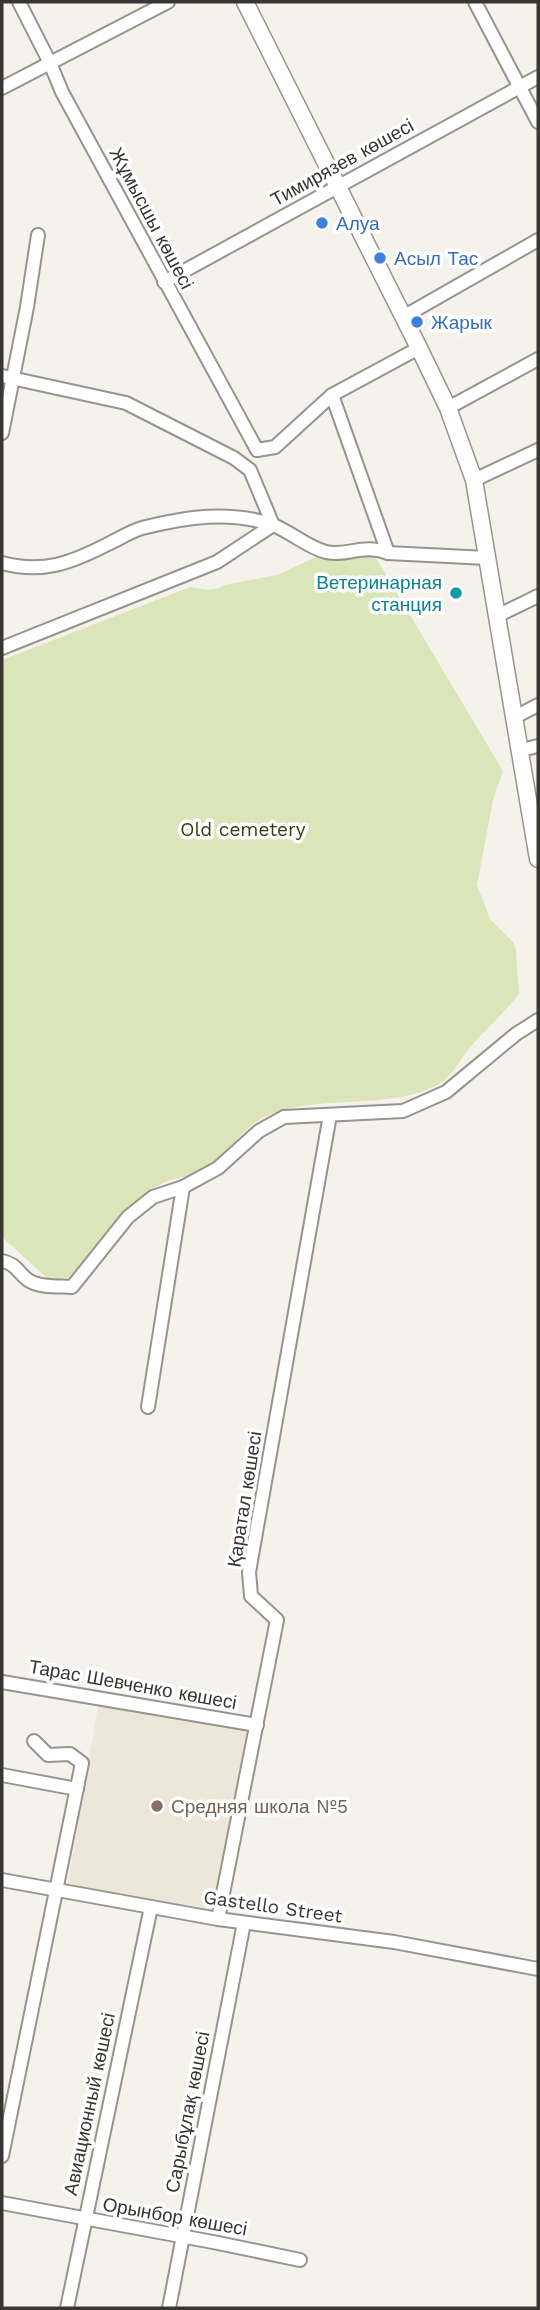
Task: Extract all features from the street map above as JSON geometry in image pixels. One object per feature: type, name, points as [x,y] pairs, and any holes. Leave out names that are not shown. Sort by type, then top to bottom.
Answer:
[{"type":"main road","points":[[245,2],[448,408],[474,480],[538,859]]},
{"type":"street","name":"Жұмысшы көшесі","points":[[19,2],[62,92],[257,450]]},
{"type":"street","points":[[2,88],[168,2]]},
{"type":"street","points":[[475,2],[538,122]]},
{"type":"street","name":"Тимирязев көшесі","points":[[164,282],[538,77]]},
{"type":"street","points":[[2,433],[7,377],[38,235]]},
{"type":"street","points":[[403,317],[538,240]]},
{"type":"street","points":[[250,470],[257,450],[275,447],[332,395],[419,348]]},
{"type":"street","points":[[448,408],[538,359]]},
{"type":"street","points":[[7,377],[126,403],[234,458],[250,470],[273,525]]},
{"type":"street","points":[[332,395],[388,553]]},
{"type":"street","points":[[474,480],[538,450]]},
{"type":"street","points":[[2,563],[31,568],[54,567],[86,555],[139,529],[205,515],[230,516],[273,525],[327,552],[375,548],[388,553],[487,558]]},
{"type":"street","points":[[2,648],[217,562],[273,525]]},
{"type":"street","points":[[497,616],[538,596]]},
{"type":"street","points":[[515,716],[538,705]]},
{"type":"street","points":[[521,750],[538,746]]},
{"type":"street","points":[[2,1261],[18,1267],[29,1280],[49,1286],[72,1287],[128,1217],[153,1197],[183,1187],[218,1168],[259,1131],[284,1117],[403,1111],[446,1092],[516,1034],[538,1020]]},
{"type":"street","name":"Қаратал көшесі","points":[[218,1919],[277,1620],[251,1595],[249,1572],[330,1115]]},
{"type":"street","points":[[148,1407],[183,1187]]},
{"type":"street","name":"Тарас Шевченко көшесі","points":[[2,1682],[257,1725]]},
{"type":"street","points":[[2,2156],[82,1763],[70,1754],[48,1755],[34,1741]]},
{"type":"street","points":[[2,1775],[77,1789]]},
{"type":"street","name":"Gastello Street","points":[[2,1880],[218,1919],[394,1942],[538,1969]]},
{"type":"street","name":"Авиационный көшесі","points":[[67,2308],[151,1907]]},
{"type":"street","name":"Сарыбұлақ көшесі","points":[[169,2308],[244,1923]]},
{"type":"street","name":"Орынбор көшесі","points":[[2,2203],[300,2260]]},
{"type":"shaded area","name":"Средняя школа №5","points":[[99,1701],[247,1727],[215,1910],[68,1884]]},
{"type":"green space","name":"Old cemetery","points":[[373,553],[503,771],[493,800],[477,885],[490,919],[513,942],[519,994],[468,1049],[451,1074],[442,1082],[424,1091],[404,1096],[291,1108],[261,1119],[251,1125],[220,1157],[202,1171],[166,1182],[142,1197],[119,1220],[79,1272],[64,1278],[48,1279],[2,1237],[2,660],[190,587],[216,589],[224,585],[277,575],[316,557]]},
{"type":"place","name":"Алуа","points":[[322,223]]},
{"type":"place","name":"Асыл Тас","points":[[380,258]]},
{"type":"place","name":"Жарык","points":[[417,322]]},
{"type":"place","name":"Ветеринарная станция","points":[[456,593]]},
{"type":"place","name":"Средняя школа №5","points":[[157,1806]]}]
